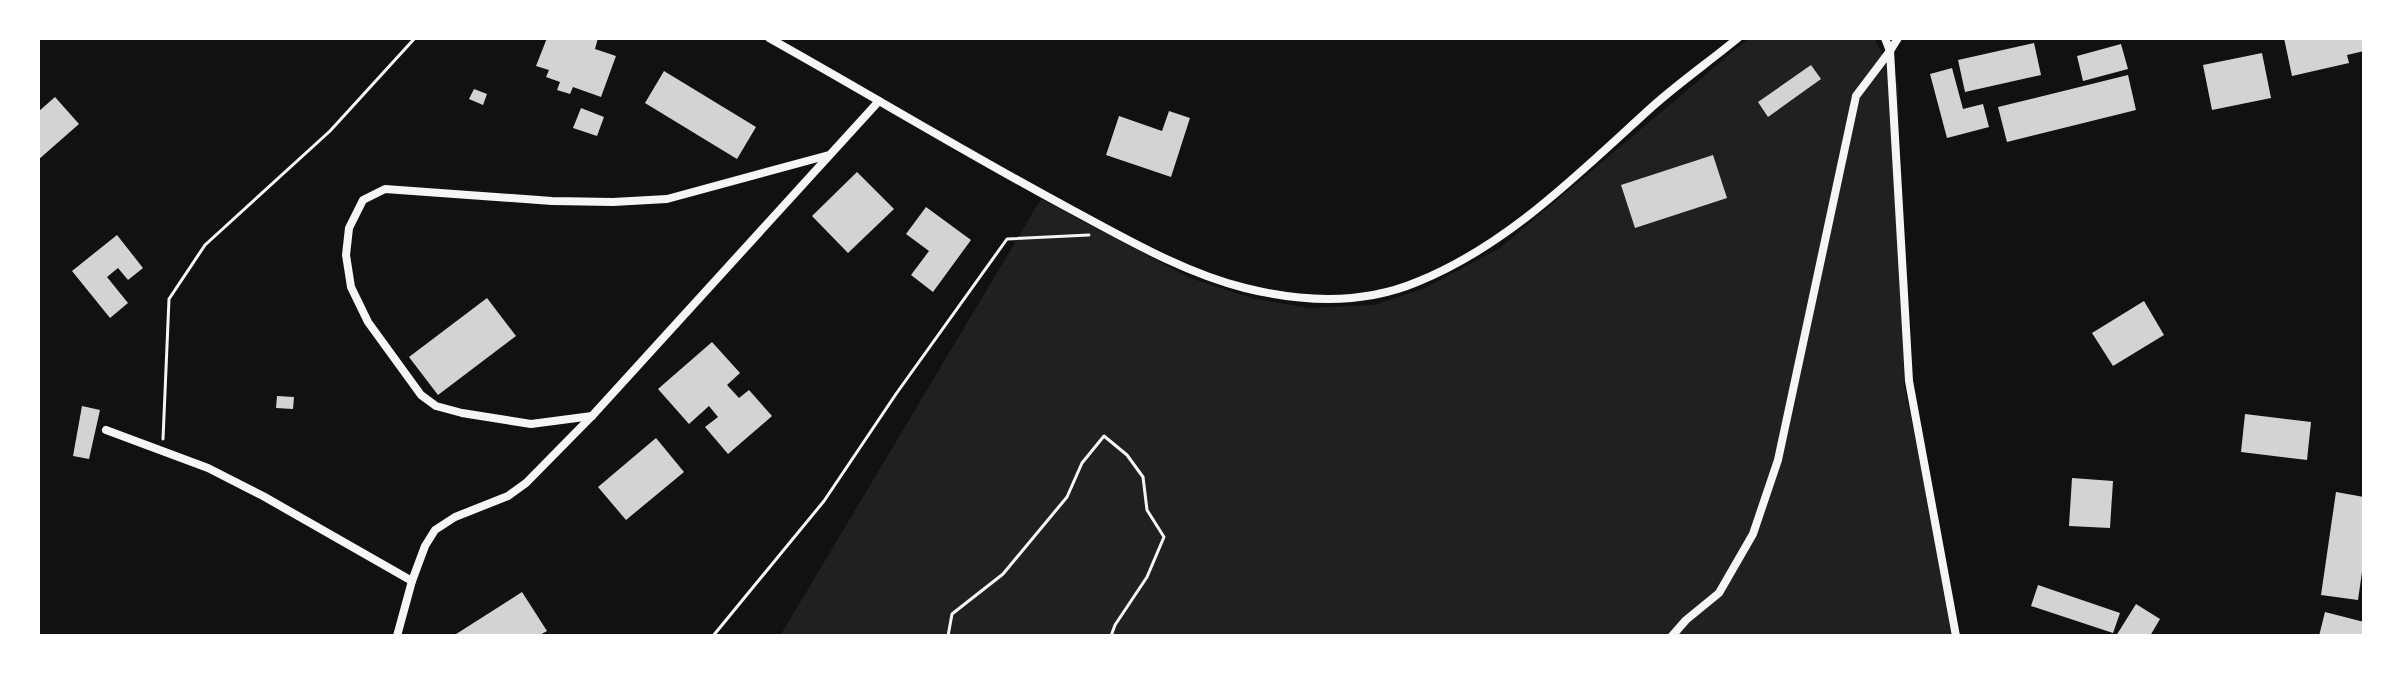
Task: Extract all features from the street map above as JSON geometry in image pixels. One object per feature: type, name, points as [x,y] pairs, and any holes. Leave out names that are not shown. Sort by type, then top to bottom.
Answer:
[{"type":"street","points":[[769,38],[1045,196],[1193,270],[1266,293],[1317,299],[1369,296],[1395,290],[1419,282],[1494,240],[1572,180],[1657,103],[1738,38]]},
{"type":"street","points":[[1885,38],[1890,51],[1909,381],[1956,636]]},
{"type":"street","points":[[1672,636],[1719,593],[1753,534],[1778,460],[1856,96],[1898,38]]},
{"type":"street","points":[[397,636],[412,581],[425,546],[435,530],[455,517],[508,496],[526,483],[592,416],[879,101]]},
{"type":"street","points":[[592,416],[531,424],[462,413],[436,406],[421,395],[368,322],[351,287],[346,255],[349,228],[363,200],[385,189],[552,201],[667,199],[829,155]]},
{"type":"street","points":[[106,430],[208,468],[412,581]]},
{"type":"path","points":[[163,451],[169,299],[205,245],[330,131],[415,38]]},
{"type":"path","points":[[713,636],[824,501],[1007,239],[1116,233]]},
{"type":"path","points":[[948,636],[952,614],[1003,574],[1067,497],[1082,463],[1104,436],[1127,455],[1143,477],[1147,510],[1164,537],[1147,577],[1111,636]]},
{"type":"shaded area","points":[[1749,38],[1874,38],[1898,84],[1904,383],[1955,636],[780,636],[1041,199],[1190,278],[1255,299],[1309,308],[1374,305],[1425,288],[1500,248]]},
{"type":"building","points":[[547,38],[598,38],[595,49],[616,56],[601,97],[573,87],[570,94],[557,90],[560,82],[546,77],[549,70],[536,66]]},
{"type":"building","points":[[2284,38],[2364,38],[2364,51],[2347,55],[2349,63],[2292,76]]},
{"type":"building","points":[[2034,43],[2041,75],[1965,92],[1958,60]]},
{"type":"building","points":[[2121,44],[2128,69],[2083,81],[2077,56]]},
{"type":"building","points":[[2262,53],[2271,98],[2212,110],[2203,65]]},
{"type":"building","points":[[1811,65],[1821,79],[1768,117],[1758,102]]},
{"type":"building","points":[[1952,68],[1963,109],[1983,104],[1989,127],[1947,138],[1930,74]]},
{"type":"building","points":[[664,71],[756,127],[737,159],[645,103]]},
{"type":"building","points":[[2128,75],[2136,110],[2007,142],[1998,107]]},
{"type":"building","points":[[474,89],[487,94],[483,105],[469,99]]},
{"type":"building","points":[[55,97],[79,124],[38,160],[38,112]]},
{"type":"building","points":[[581,108],[604,117],[597,136],[573,128]]},
{"type":"building","points":[[1169,111],[1190,118],[1171,177],[1106,155],[1119,116],[1162,131]]},
{"type":"building","points":[[1713,155],[1727,198],[1635,228],[1621,185]]},
{"type":"building","points":[[857,172],[894,209],[848,253],[812,216]]},
{"type":"building","points":[[926,207],[971,240],[933,292],[911,275],[929,251],[906,234]]},
{"type":"building","points":[[117,235],[143,268],[128,280],[118,268],[107,277],[128,303],[110,318],[72,271]]},
{"type":"building","points":[[487,298],[516,336],[438,395],[409,357]]},
{"type":"building","points":[[2144,301],[2164,335],[2113,366],[2092,333]]},
{"type":"building","points":[[712,342],[740,373],[727,385],[739,398],[749,390],[772,416],[728,454],[705,427],[718,417],[709,406],[689,424],[658,389]]},
{"type":"building","points":[[277,396],[294,397],[293,409],[276,408]]},
{"type":"building","points":[[82,406],[100,410],[89,459],[73,456]]},
{"type":"building","points":[[2245,414],[2311,422],[2307,460],[2241,452]]},
{"type":"building","points":[[656,438],[684,472],[626,520],[598,487]]},
{"type":"building","points":[[2072,478],[2113,481],[2110,528],[2069,526]]},
{"type":"building","points":[[2336,492],[2364,497],[2364,558],[2358,600],[2321,595]]},
{"type":"building","points":[[2038,585],[2120,613],[2113,633],[2031,606]]},
{"type":"building","points":[[522,592],[547,631],[538,636],[453,636]]},
{"type":"building","points":[[2136,604],[2160,619],[2150,636],[2116,636]]},
{"type":"building","points":[[2325,612],[2364,622],[2364,636],[2319,636]]}]
